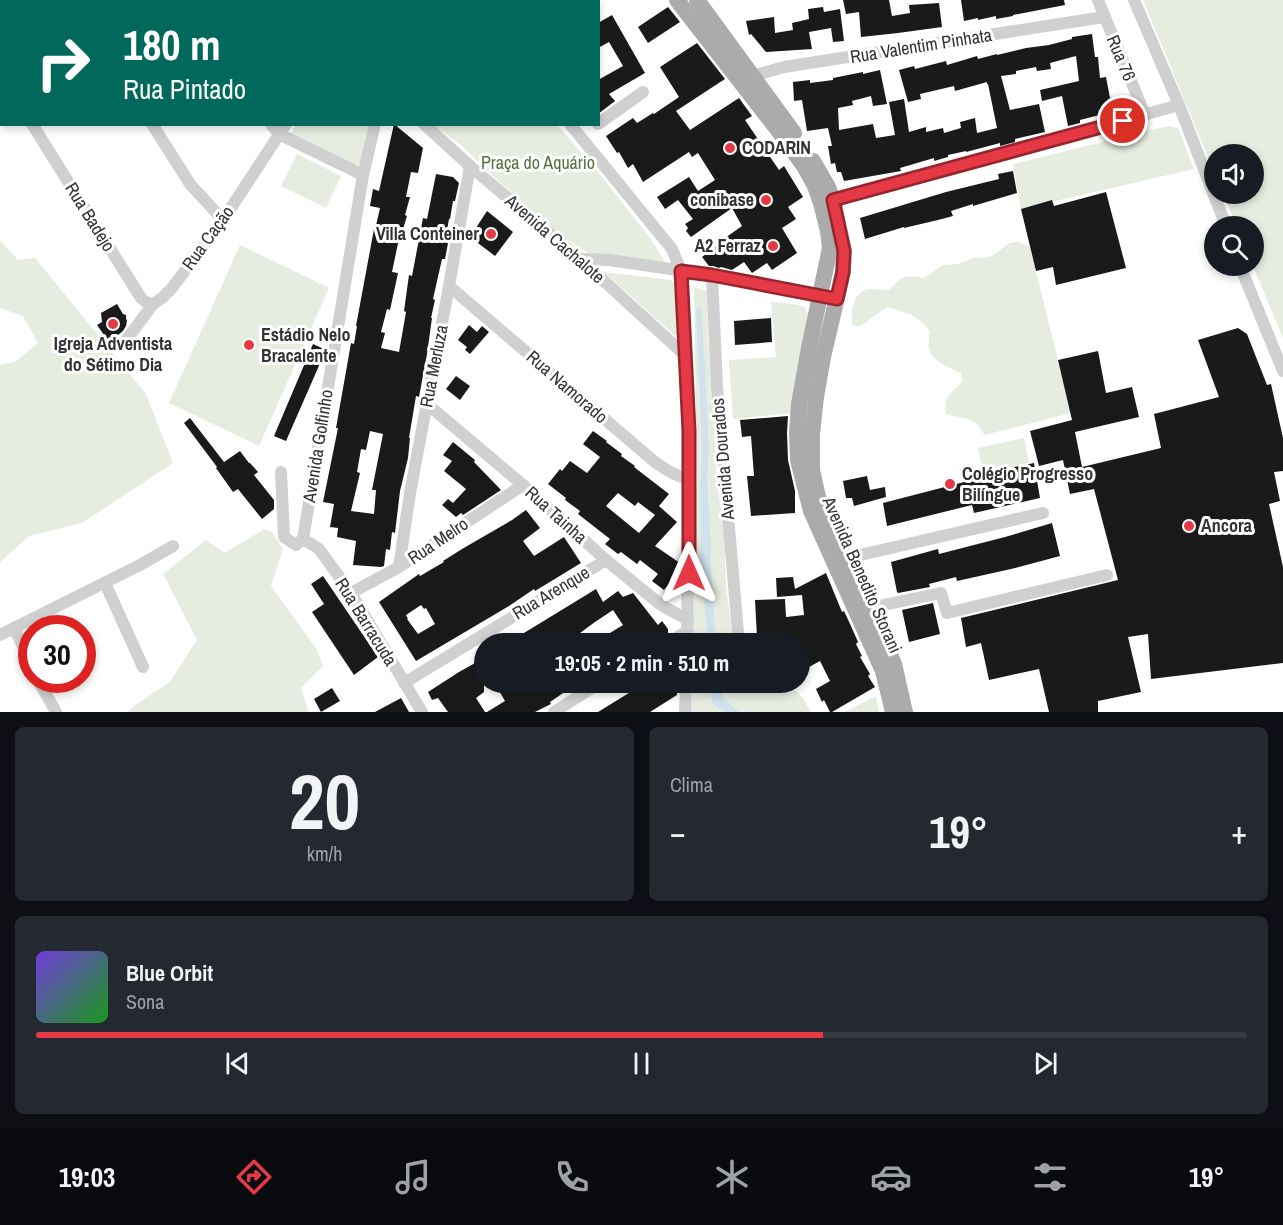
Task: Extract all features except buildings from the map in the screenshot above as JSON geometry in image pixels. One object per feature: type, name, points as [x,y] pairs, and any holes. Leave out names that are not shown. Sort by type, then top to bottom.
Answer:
[{"type":"main road","name":"Avenida Benedito Storani","points":[[677,0],[746,78],[819,171],[844,251],[843,272],[816,397],[812,435],[812,470],[818,498],[894,664],[905,712]]},
{"type":"main road","name":"Avenida Benedito Storani","points":[[697,0],[746,78]]},
{"type":"main road","name":"Avenida Benedito Storani","points":[[827,202],[830,248],[799,404],[798,460],[811,511],[883,671],[893,712]]},
{"type":"street","name":"Rua 76","points":[[1098,0],[1145,115]]},
{"type":"street","points":[[1134,0],[1179,105],[1222,216]]},
{"type":"street","name":"Rua Valentim Pinhata","points":[[746,78],[784,67],[1104,17]]},
{"type":"street","points":[[600,123],[643,92]]},
{"type":"street","points":[[827,202],[1179,105]]},
{"type":"street","name":"Rua Badejo","points":[[33,126],[141,298],[153,304]]},
{"type":"street","points":[[153,126],[190,184],[223,220]]},
{"type":"street","name":"Avenida Golfinho","points":[[281,472],[284,537],[296,545],[303,539],[363,175],[375,126]]},
{"type":"street","name":"Avenida Cachalote","points":[[426,126],[580,259],[686,356]]},
{"type":"street","points":[[572,126],[672,249],[681,271],[689,480],[688,631]]},
{"type":"street","points":[[581,137],[595,126]]},
{"type":"street","points":[[279,128],[363,175]]},
{"type":"street","name":"Rua Cação","points":[[122,346],[153,304],[172,288],[223,220],[279,128]]},
{"type":"street","name":"Rua Merluza","points":[[399,567],[410,494],[450,286],[470,166]]},
{"type":"street","points":[[580,259],[609,260],[712,275],[837,299]]},
{"type":"street","name":"Avenida Dourados","points":[[712,275],[717,387],[738,633]]},
{"type":"street","points":[[1244,276],[1283,371]]},
{"type":"street","name":"Rua Namorado","points":[[450,286],[656,463],[689,480]]},
{"type":"street","name":"Rua Tainha","points":[[427,404],[661,605],[688,631]]},
{"type":"street","name":"Rua Melro","points":[[351,593],[399,567],[523,485]]},
{"type":"street","points":[[847,558],[1043,513]]},
{"type":"street","name":"Rua Barracuda","points":[[303,539],[319,549],[351,593],[422,712]]},
{"type":"street","points":[[0,635],[173,546]]},
{"type":"street","name":"Rua Arenque","points":[[404,683],[606,560]]},
{"type":"street","points":[[869,608],[941,592],[947,613],[1107,575]]},
{"type":"street","points":[[105,583],[143,667]]},
{"type":"street","points":[[14,628],[18,636]]},
{"type":"street","points":[[45,693],[56,712]]},
{"type":"street","points":[[554,712],[584,693]]},
{"type":"street","points":[[685,712],[686,693]]},
{"type":"green space","points":[[1143,0],[1283,0],[1283,338],[1257,276],[1264,276],[1264,216],[1233,216],[1227,204],[1264,204],[1264,144],[1204,144],[1204,147]]},
{"type":"green space","points":[[295,126],[368,126],[361,160],[354,166],[290,135]]},
{"type":"green space","name":"Praça do Aquário","points":[[435,126],[558,126],[648,235],[665,262],[589,254],[553,230],[461,145]]},
{"type":"green space","points":[[1168,126],[1178,128],[1194,169],[1021,209],[1013,164]]},
{"type":"green space","points":[[297,154],[341,176],[326,208],[281,186]]},
{"type":"green space","points":[[0,240],[18,260],[35,258],[146,394],[173,463],[82,523],[29,536],[0,562],[0,365],[15,362],[38,343],[23,316],[0,308]]},
{"type":"green space","points":[[1017,242],[1030,247],[1071,413],[984,435],[974,422],[947,415],[945,404],[952,392],[963,381],[961,373],[933,357],[929,345],[930,331],[925,325],[911,315],[887,307],[859,327],[852,324],[853,307],[857,297],[864,291],[890,289],[904,278],[924,278],[943,265],[959,264],[973,258],[990,257],[1010,243]]},
{"type":"green space","name":"Estádio Nelo Bracalente","points":[[240,245],[329,288],[259,446],[169,403]]},
{"type":"green space","points":[[604,272],[671,280],[677,286],[679,333],[674,335]]},
{"type":"green space","points":[[694,287],[707,291],[717,480],[724,533],[726,586],[732,633],[693,633],[697,477]]},
{"type":"green space","points":[[771,302],[802,306],[808,315],[809,322],[793,413],[733,419],[729,360],[776,357]]},
{"type":"green space","points":[[1024,438],[1029,463],[983,474],[978,448]]},
{"type":"green space","points":[[264,529],[272,532],[283,549],[271,586],[316,648],[323,666],[301,688],[309,712],[128,712],[170,682],[197,640],[163,574],[206,540],[225,553]]},
{"type":"green space","points":[[692,693],[798,693],[811,712],[691,712]]},
{"type":"green space","points":[[876,696],[879,712],[845,712]]},
{"type":"water","points":[[702,308],[709,450],[707,477],[715,633],[707,633],[701,562],[702,445],[696,309]]},
{"type":"water","points":[[711,693],[721,693],[723,698],[739,712],[724,712],[713,704]]},
{"type":"place","name":"CODARIN","points":[[730,148]]},
{"type":"place","name":"conibase","points":[[766,200]]},
{"type":"place","name":"Villa Conteiner","points":[[491,234]]},
{"type":"place","name":"A2 Ferraz","points":[[773,246]]},
{"type":"place","name":"Igreja Adventista do Sétimo Dia","points":[[113,324]]},
{"type":"place","name":"Estádio Nelo Bracalente","points":[[249,345]]},
{"type":"place","name":"Colégio Progresso Bilíngue","points":[[950,484]]},
{"type":"place","name":"Ancora","points":[[1189,526]]},
{"type":"route","points":[[689,573],[689,431],[681,271],[837,299],[843,272],[844,251],[833,200],[1123,121]]}]
